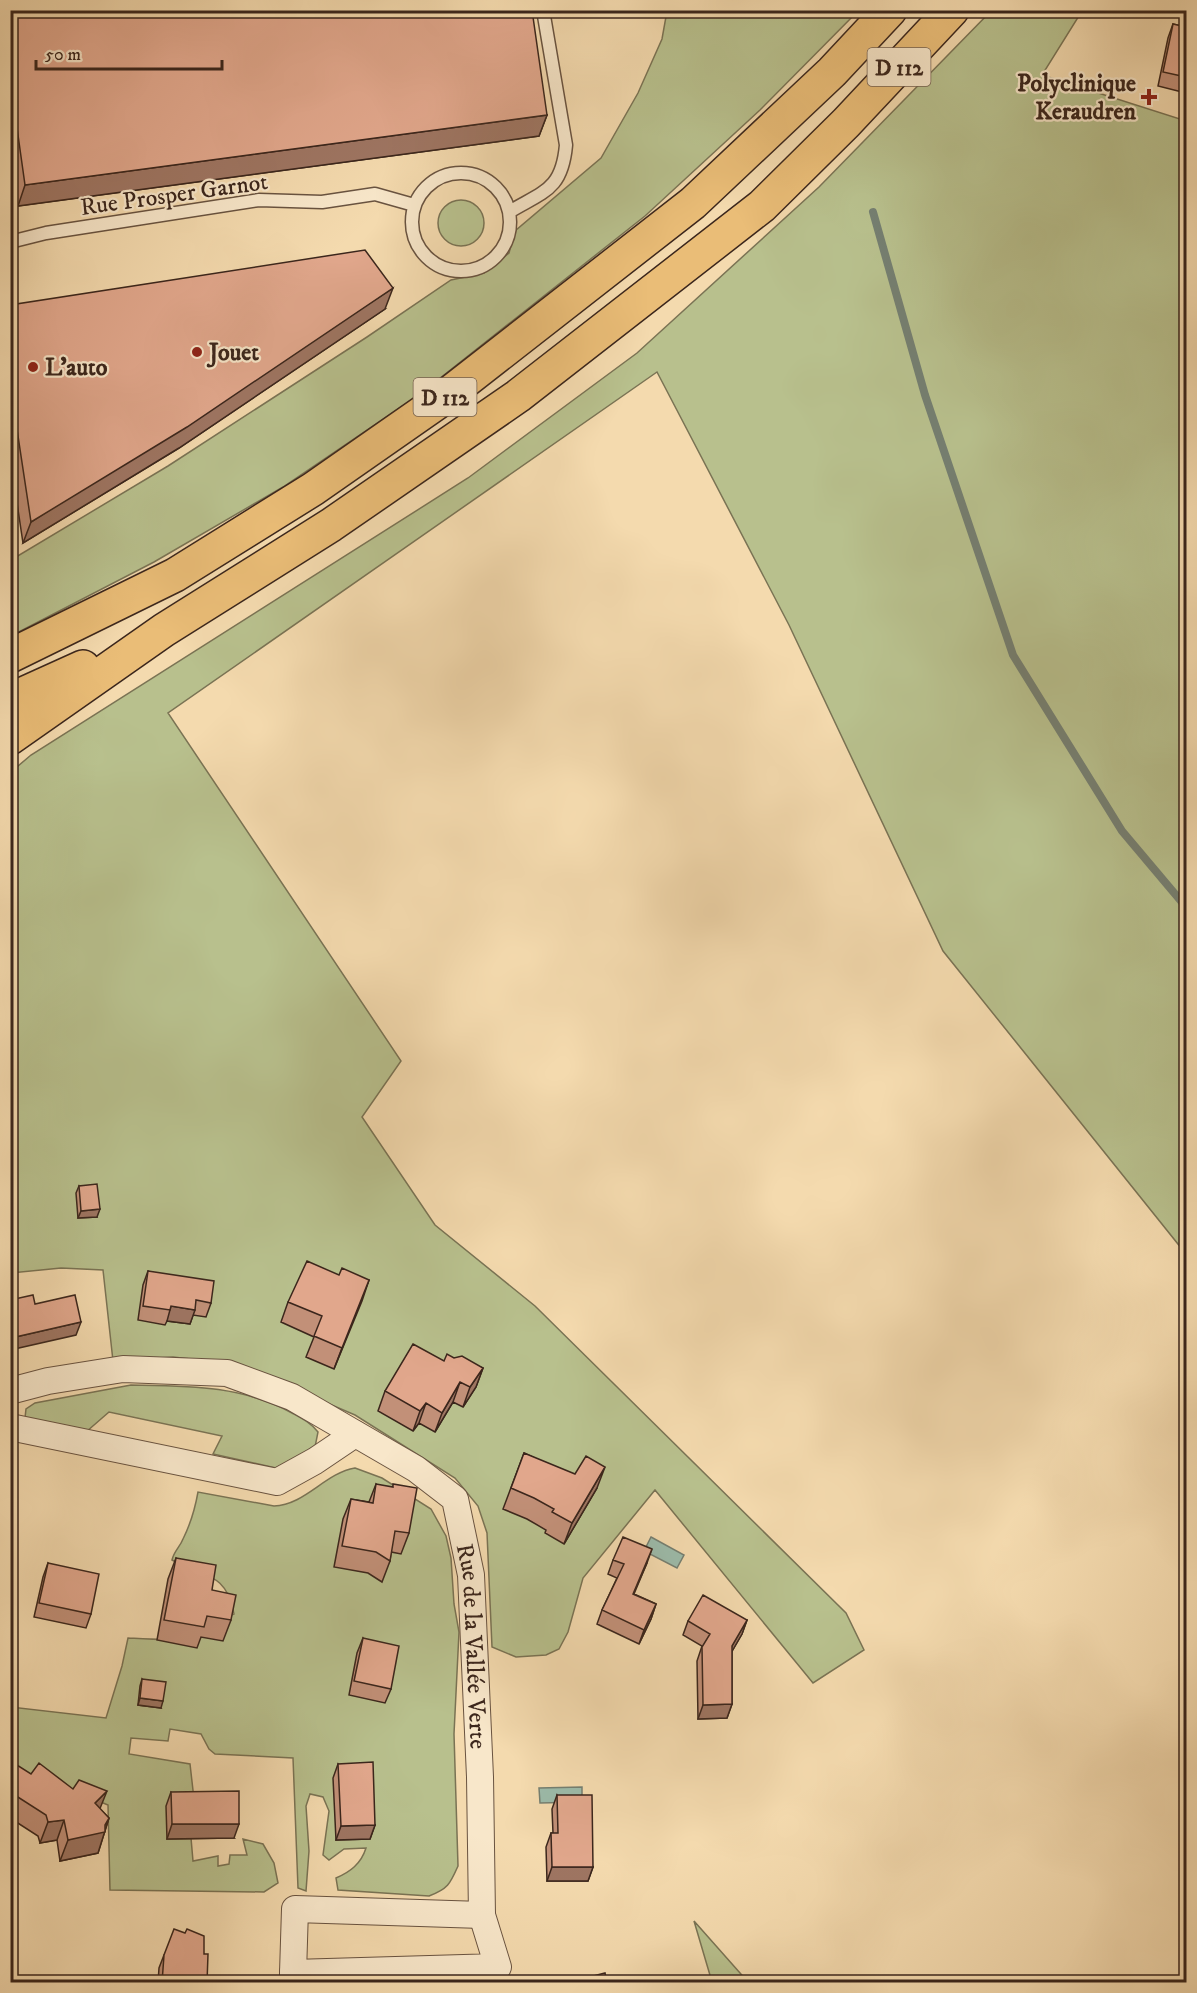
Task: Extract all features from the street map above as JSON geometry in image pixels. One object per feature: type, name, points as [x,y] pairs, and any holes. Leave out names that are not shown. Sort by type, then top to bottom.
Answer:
[{"type":"highway","name":"D 112","points":[[10,656],[175,575],[313,489],[442,399],[693,203],[832,72],[890,10]]},
{"type":"highway","name":"D 112","points":[[10,700],[164,630],[331,525],[518,396],[762,206],[846,123],[952,10]]},
{"type":"highway","points":[[10,738],[164,630]]},
{"type":"street","name":"Rue de la Vallée Verte","points":[[10,1391],[48,1381],[123,1369],[227,1373],[292,1397],[416,1469],[455,1499],[471,1575],[480,1777],[482,1915],[498,1967],[294,1978],[295,1909],[482,1915]]},
{"type":"street","points":[[10,1427],[277,1482],[315,1461],[355,1434]]},
{"type":"lane","points":[[508,212],[552,186],[564,166],[566,145],[543,10]]},
{"type":"lane","points":[[471,174],[484,179],[504,199],[508,212],[510,226],[507,240],[490,262],[478,268],[464,271],[450,270],[431,261],[417,246],[412,233],[414,205],[431,183],[444,176],[471,174]]},
{"type":"lane","name":"Rue Prosper Garnot","points":[[10,242],[46,233],[258,200],[322,202],[375,194],[414,205]]},
{"type":"green space","points":[[667,11],[858,11],[760,110],[645,216],[420,394],[283,487],[154,562],[11,636],[11,560],[168,466],[451,280],[484,273],[509,253],[515,231],[601,158],[638,93],[662,39]]},
{"type":"green space","points":[[991,11],[1082,11],[1042,75],[1180,119],[1186,194],[1186,1254],[943,951],[789,625],[657,372],[168,713],[401,1061],[362,1117],[435,1225],[535,1306],[846,1613],[864,1650],[813,1683],[655,1490],[583,1578],[568,1632],[559,1649],[546,1655],[516,1657],[492,1647],[487,1533],[478,1506],[455,1478],[355,1415],[236,1364],[173,1357],[113,1361],[103,1270],[61,1268],[11,1273],[11,772],[31,755],[468,478],[637,353],[819,187]]},
{"type":"green space","points":[[461,200],[477,207],[484,223],[477,239],[461,246],[445,239],[438,223],[445,207]]},
{"type":"green space","points":[[131,1385],[193,1387],[253,1397],[292,1413],[310,1424],[318,1432],[315,1447],[276,1468],[213,1454],[222,1436],[109,1412],[86,1432],[25,1418],[26,1409],[35,1403]]},
{"type":"green space","points":[[355,1468],[382,1478],[431,1509],[446,1536],[451,1558],[454,1604],[459,1632],[454,1734],[458,1866],[450,1882],[440,1891],[429,1896],[338,1890],[336,1878],[354,1867],[366,1848],[344,1849],[329,1860],[323,1855],[329,1811],[323,1797],[310,1794],[306,1806],[309,1851],[306,1891],[298,1888],[293,1758],[215,1754],[209,1749],[201,1734],[170,1729],[168,1741],[131,1738],[129,1754],[190,1764],[194,1799],[191,1838],[193,1861],[218,1856],[218,1866],[229,1864],[230,1855],[247,1855],[243,1839],[263,1844],[274,1863],[278,1883],[264,1892],[110,1890],[108,1805],[44,1778],[11,1786],[11,1707],[106,1718],[128,1638],[164,1640],[192,1638],[204,1634],[234,1614],[231,1600],[219,1583],[203,1573],[172,1560],[188,1527],[198,1492],[274,1506],[296,1500],[334,1476]]},
{"type":"green space","points":[[694,1921],[748,1982],[712,1982]]},
{"type":"shaded area","points":[[651,1537],[684,1555],[677,1568],[644,1551]]},
{"type":"shaded area","points":[[582,1787],[582,1802],[540,1803],[539,1788]]},
{"type":"building","points":[[10,10],[532,10],[547,115],[25,185],[10,78]]},
{"type":"building","points":[[1173,24],[1186,27],[1186,77],[1163,72]]},
{"type":"building","points":[[365,250],[393,288],[187,427],[31,522],[10,383],[10,305]]},
{"type":"building","points":[[97,1184],[100,1209],[81,1211],[79,1186]]},
{"type":"building","points":[[307,1261],[339,1275],[342,1268],[369,1280],[342,1348],[314,1336],[322,1316],[288,1302]]},
{"type":"building","points":[[148,1271],[214,1281],[211,1303],[196,1300],[195,1310],[171,1306],[170,1310],[143,1306]]},
{"type":"building","points":[[33,1295],[35,1304],[75,1295],[81,1322],[11,1338],[10,1300]]},
{"type":"building","points":[[413,1344],[444,1361],[447,1354],[454,1358],[462,1356],[483,1368],[470,1387],[460,1382],[442,1413],[426,1403],[420,1411],[385,1391]]},
{"type":"building","points":[[524,1453],[575,1474],[586,1456],[605,1467],[572,1523],[552,1512],[554,1509],[511,1488]]},
{"type":"building","points":[[376,1484],[417,1488],[409,1533],[395,1531],[390,1561],[376,1552],[342,1546],[351,1499],[373,1503]]},
{"type":"building","points":[[623,1537],[652,1549],[633,1594],[656,1604],[644,1630],[602,1610],[624,1564],[613,1560]]},
{"type":"building","points":[[176,1558],[216,1565],[212,1590],[236,1595],[231,1620],[207,1616],[204,1627],[164,1620]]},
{"type":"building","points":[[48,1563],[99,1574],[91,1614],[39,1603]]},
{"type":"building","points":[[703,1595],[747,1620],[732,1646],[732,1704],[703,1705],[702,1647],[710,1634],[688,1621]]},
{"type":"building","points":[[363,1638],[399,1646],[391,1689],[354,1681]]},
{"type":"building","points":[[142,1679],[166,1682],[163,1701],[140,1698]]},
{"type":"building","points":[[373,1762],[375,1825],[341,1826],[338,1764]]},
{"type":"building","points":[[39,1763],[73,1789],[79,1780],[107,1791],[95,1803],[109,1818],[105,1825],[105,1832],[68,1840],[64,1820],[48,1822],[46,1815],[10,1792],[10,1775],[17,1765],[31,1774]]},
{"type":"building","points":[[239,1791],[239,1824],[172,1824],[171,1792]]},
{"type":"building","points":[[557,1795],[592,1795],[593,1867],[552,1867],[551,1833],[558,1833]]},
{"type":"building","points":[[174,1929],[185,1933],[187,1929],[204,1936],[204,1954],[208,1954],[207,1983],[162,1983],[164,1955]]},
{"type":"building","points":[[605,1973],[607,1983],[574,1983],[574,1981]]},
{"type":"waterway","points":[[873,212],[925,395],[1013,655],[1122,831],[1186,907]]},
{"type":"place","name":"Polyclinique Keraudren","points":[[1149,97]]},
{"type":"place","name":"Jouet","points":[[197,352]]},
{"type":"place","name":"L'auto","points":[[33,367]]}]
